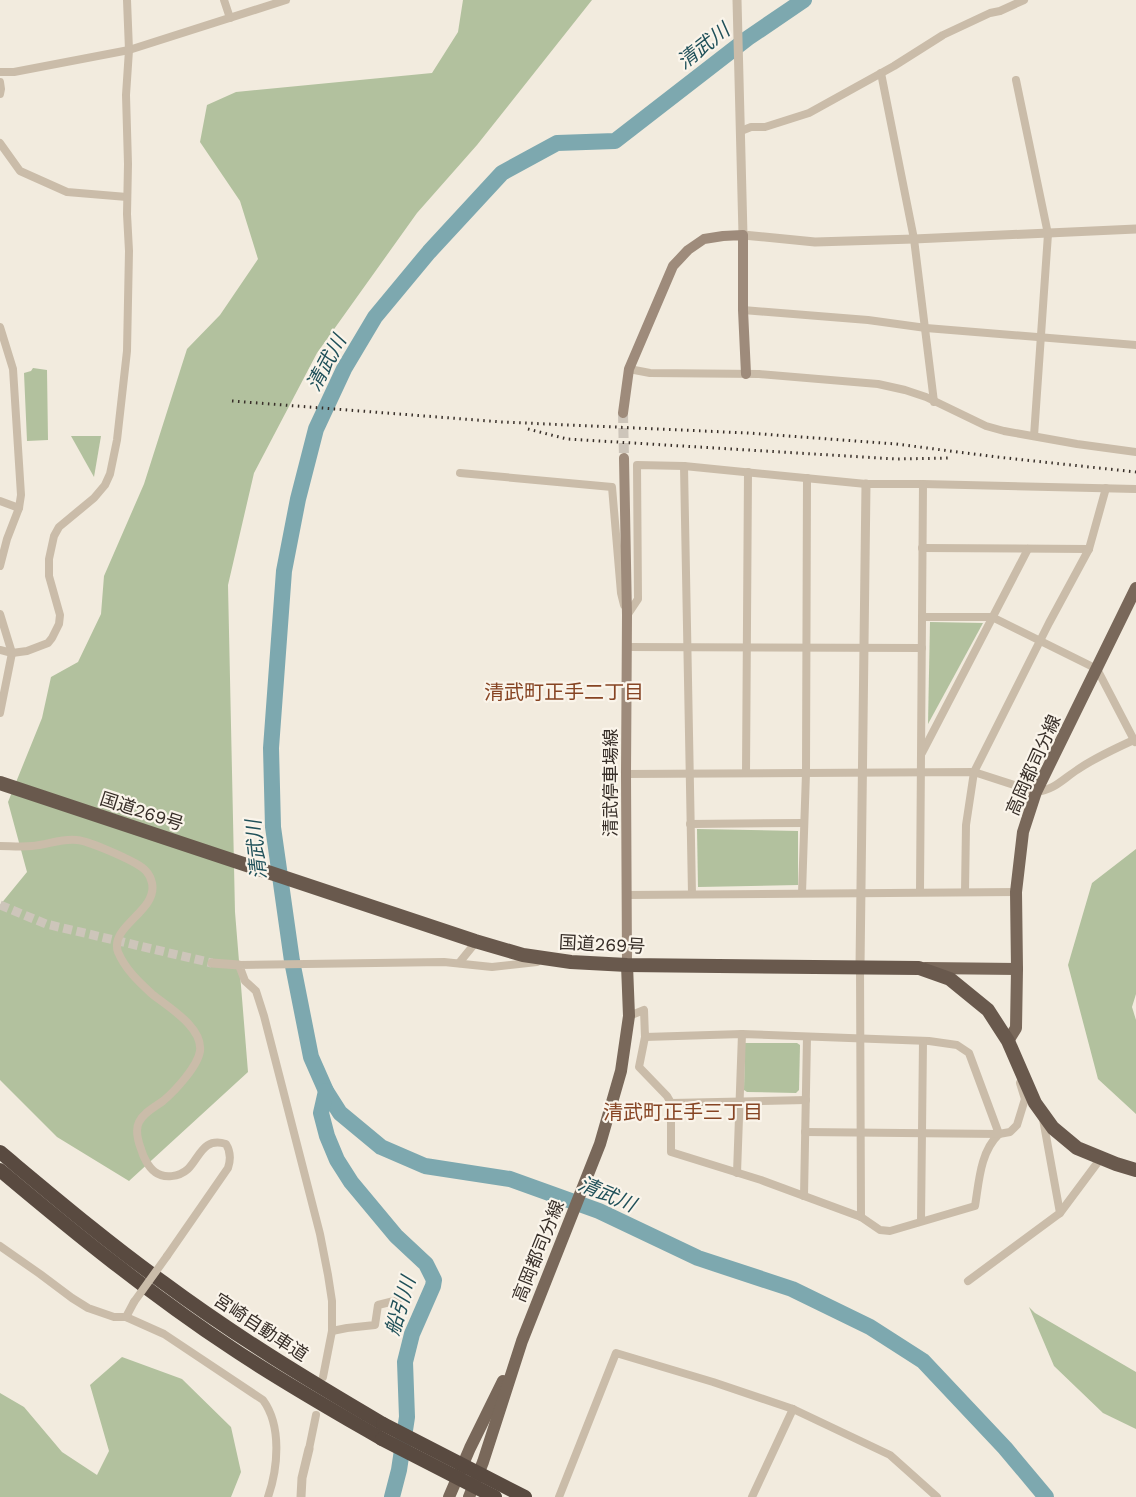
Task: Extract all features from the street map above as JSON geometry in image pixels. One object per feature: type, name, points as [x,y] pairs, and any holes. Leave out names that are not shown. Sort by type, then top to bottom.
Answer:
[{"type":"highway","name":"国道269号","points":[[0,783],[432,927],[523,954],[571,962],[627,964],[919,968],[950,979],[988,1010],[1008,1041],[1035,1104],[1053,1128],[1077,1148],[1136,1170]]},
{"type":"highway","name":"宮崎自動車道","points":[[0,1152],[81,1221],[165,1284],[240,1336],[382,1424],[525,1497]]},
{"type":"highway","name":"宮崎自動車道","points":[[0,1170],[73,1232],[176,1309],[233,1348],[382,1439],[495,1497]]},
{"type":"main road","points":[[623,413],[629,369],[673,266],[688,250],[705,239],[743,235],[746,374]]},
{"type":"main road","name":"清武停車場線","points":[[624,458],[627,615],[627,964]]},
{"type":"main road","name":"高岡都司分線","points":[[1008,1041],[1016,1028],[1016,892],[1023,832],[1036,792],[1135,595]]},
{"type":"main road","name":"高岡都司分線","points":[[449,1497],[531,1320],[600,1144],[621,1071],[629,1016],[627,964]]},
{"type":"main road","points":[[919,968],[1017,969]]},
{"type":"main road","name":"高岡都司分線","points":[[469,1497],[483,1462],[522,1341]]},
{"type":"street","points":[[0,650],[12,653],[27,651],[48,643],[52,638],[59,624],[60,615],[49,576],[49,559],[54,536],[59,527],[100,492],[110,474],[117,440],[127,351],[129,251],[126,95],[129,50],[126,0]]},
{"type":"street","points":[[224,0],[230,18]]},
{"type":"street","points":[[0,72],[14,72],[129,50],[286,0]]},
{"type":"street","points":[[737,0],[743,235],[815,242],[1136,229]]},
{"type":"street","points":[[741,131],[765,127],[809,113],[894,66],[942,35],[1024,0]]},
{"type":"street","points":[[881,73],[914,239],[934,402]]},
{"type":"street","points":[[1016,80],[1048,234],[1034,436]]},
{"type":"street","points":[[0,82],[0,94]]},
{"type":"street","points":[[0,143],[20,171],[67,192],[127,197]]},
{"type":"street","points":[[743,310],[1136,345]]},
{"type":"street","points":[[0,327],[13,369],[21,495],[0,566]]},
{"type":"street","points":[[629,369],[650,374],[746,374],[878,384],[926,397],[986,426],[1004,431],[1136,452]]},
{"type":"street","points":[[627,615],[638,599],[637,465],[684,466],[866,484],[1136,489]]},
{"type":"street","points":[[684,466],[692,894]]},
{"type":"street","points":[[746,773],[748,472]]},
{"type":"street","points":[[460,473],[612,487],[621,593],[627,615]]},
{"type":"street","points":[[802,893],[806,773],[807,478]]},
{"type":"street","points":[[861,1217],[860,967],[866,484]]},
{"type":"street","points":[[920,892],[923,484]]},
{"type":"street","points":[[965,892],[966,825],[974,771],[1089,549],[1106,488]]},
{"type":"street","points":[[0,501],[19,508]]},
{"type":"street","points":[[922,548],[1089,549]]},
{"type":"street","points":[[921,756],[1028,549]]},
{"type":"street","points":[[0,614],[12,653],[0,713]]},
{"type":"street","points":[[626,774],[974,771],[1036,792],[1047,791],[1102,755],[1135,741],[1097,669],[992,617],[922,617]]},
{"type":"street","points":[[627,647],[922,648]]},
{"type":"street","points":[[690,824],[804,823]]},
{"type":"street","points":[[0,846],[32,846],[65,840],[82,841],[145,869],[152,879],[151,898],[122,932],[117,948],[132,975],[194,1030],[199,1040],[200,1051],[196,1062],[169,1096],[139,1122],[138,1132],[142,1152],[155,1172],[169,1177],[189,1168],[199,1153],[211,1144],[217,1142],[226,1144],[229,1149],[228,1168],[134,1302],[126,1317]]},
{"type":"street","points":[[627,894],[1016,892]]},
{"type":"street","points":[[459,963],[475,941]]},
{"type":"street","points":[[212,963],[239,965],[444,962],[492,967],[535,962],[571,962]]},
{"type":"street","points":[[239,965],[245,981],[256,991],[264,1016],[320,1234],[332,1301],[332,1331],[323,1377]]},
{"type":"street","points":[[629,1016],[644,1010],[645,1037],[639,1067],[667,1096],[670,1104],[671,1152],[861,1217],[880,1230],[890,1231],[975,1206],[985,1156],[992,1141],[999,1134]]},
{"type":"street","points":[[645,1037],[742,1034],[923,1041],[957,1045],[969,1053],[999,1134]]},
{"type":"street","points":[[737,1173],[742,1034]]},
{"type":"street","points":[[804,1196],[807,1037]]},
{"type":"street","points":[[921,1221],[923,1041]]},
{"type":"street","points":[[805,1132],[999,1134],[1010,1132],[1017,1125],[1025,1099],[1008,1041]]},
{"type":"street","points":[[670,1104],[806,1100]]},
{"type":"street","points":[[1041,1112],[1060,1213]]},
{"type":"street","points":[[968,1281],[1060,1213],[1101,1158]]},
{"type":"street","points":[[0,1246],[88,1308],[114,1317],[126,1317],[164,1334],[263,1400],[272,1417],[275,1439],[274,1471],[268,1497]]},
{"type":"street","points":[[332,1331],[375,1325],[378,1305],[398,1299]]},
{"type":"street","points":[[559,1497],[616,1353],[793,1409],[890,1455],[937,1497]]},
{"type":"street","points":[[752,1497],[793,1409]]},
{"type":"street","points":[[301,1497],[302,1478],[316,1415]]},
{"type":"green space","points":[[463,0],[592,0],[477,145],[417,213],[317,353],[254,473],[228,585],[235,912],[248,1072],[129,1181],[57,1137],[0,1080],[0,905],[27,872],[8,802],[42,718],[51,677],[78,662],[101,614],[104,576],[144,484],[187,349],[220,315],[258,259],[240,201],[200,142],[207,105],[236,92],[432,73],[458,32]]},
{"type":"green space","points":[[33,368],[47,370],[48,440],[27,441],[24,373]]},
{"type":"green space","points":[[71,436],[101,436],[94,477]]},
{"type":"green space","points":[[930,622],[983,623],[928,724]]},
{"type":"green space","points":[[697,829],[798,831],[798,885],[698,887]]},
{"type":"green space","points":[[1136,849],[1136,994],[1132,1007],[1136,1020],[1136,1114],[1098,1079],[1068,965],[1092,883]]},
{"type":"green space","points":[[745,1043],[797,1043],[800,1045],[799,1090],[796,1093],[747,1092],[744,1090]]},
{"type":"green space","points":[[1029,1307],[1035,1313],[1136,1372],[1136,1429],[1103,1413],[1054,1366]]},
{"type":"green space","points":[[122,1357],[182,1379],[231,1427],[241,1472],[231,1497],[0,1497],[0,1393],[24,1407],[62,1452],[97,1475],[109,1451],[90,1385]]},
{"type":"waterway","name":"清武川","points":[[804,0],[748,38],[615,141],[557,143],[502,173],[429,252],[375,317],[344,369],[316,429],[298,499],[284,571],[271,748],[273,827],[292,961],[311,1057],[326,1091],[340,1113],[381,1147],[425,1166],[510,1179],[599,1211],[698,1258],[792,1289],[870,1327],[923,1361],[1005,1448],[1046,1497]]},
{"type":"waterway","name":"船引川","points":[[326,1091],[321,1113],[337,1160],[351,1182],[396,1236],[426,1264],[434,1280],[412,1334],[405,1362],[407,1417],[399,1470],[392,1497]]},
{"type":"tunnel","points":[[623,413],[624,458]]},
{"type":"tunnel","points":[[0,905],[46,924],[212,963]]},
{"type":"railway","points":[[232,401],[502,422],[748,433],[896,444],[1136,472]]},
{"type":"railway","points":[[528,429],[567,439],[896,459],[952,458]]},
{"type":"district","name":"清武町正手二丁目","points":[[564,692]]},
{"type":"district","name":"清武町正手三丁目","points":[[683,1112]]}]
